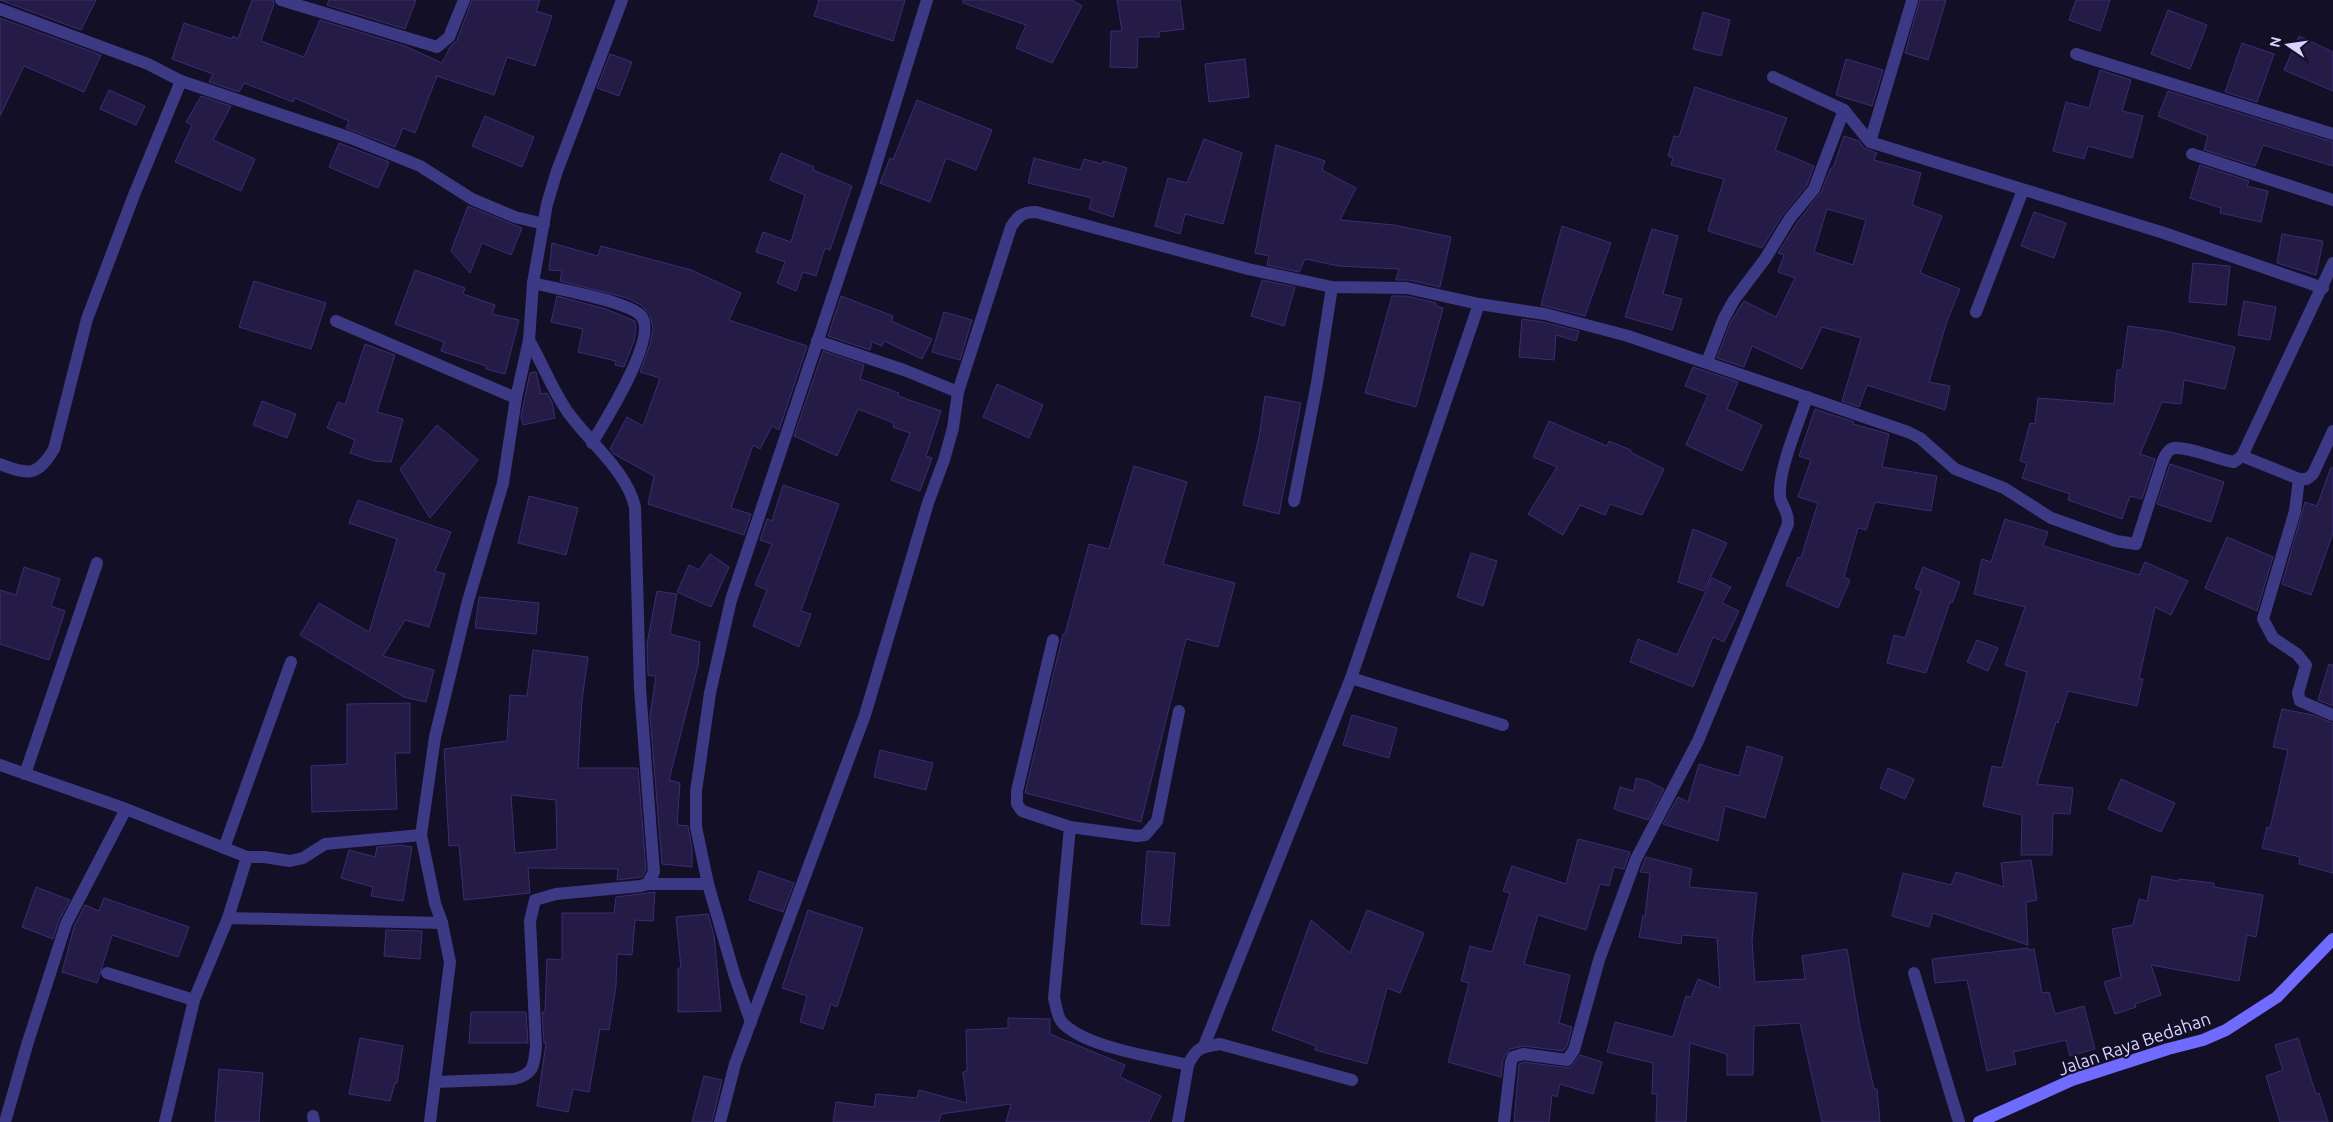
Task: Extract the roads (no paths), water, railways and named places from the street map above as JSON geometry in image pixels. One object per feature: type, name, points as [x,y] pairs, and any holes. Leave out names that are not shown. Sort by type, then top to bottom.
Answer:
[{"type":"street","points":[[281,0],[437,47],[449,38],[464,0]]},
{"type":"street","points":[[430,1122],[442,1040],[450,962],[421,835],[435,737],[468,601],[503,483],[516,398],[529,340],[533,283],[544,224],[557,172],[622,0]]},
{"type":"street","points":[[751,1022],[735,977],[708,884],[696,827],[696,792],[710,693],[731,600],[871,181],[927,0]]},
{"type":"street","points":[[1870,142],[1912,0]]},
{"type":"street","points":[[2,7],[148,64],[182,82],[352,138],[420,166],[472,199],[515,217],[544,224]]},
{"type":"street","points":[[2076,54],[2333,134]]},
{"type":"street","points":[[1773,78],[1844,110],[1870,142],[2164,233],[2323,288]]},
{"type":"street","points":[[0,464],[21,472],[32,471],[44,466],[54,449],[87,319],[134,195],[182,82]]},
{"type":"street","points":[[1707,362],[1724,318],[1734,300],[1764,259],[1790,218],[1814,189],[1844,110]]},
{"type":"street","points":[[2192,154],[2333,200]]},
{"type":"street","points":[[1976,312],[2022,190]]},
{"type":"street","points":[[720,1122],[735,1064],[866,715],[928,503],[944,460],[953,428],[958,392],[1011,227],[1018,217],[1026,212],[1036,212],[1248,270],[1332,286],[1407,288],[1480,304],[1545,314],[1628,336],[1707,362],[1920,438],[1955,469],[2004,488],[2051,518],[2116,541],[2136,544],[2165,454],[2171,449],[2182,448],[2234,462],[2242,456],[2333,264]]},
{"type":"street","points":[[533,283],[613,302],[638,312],[643,317],[645,325],[641,346],[624,388],[592,443]]},
{"type":"street","points":[[1294,500],[1319,374],[1332,286]]},
{"type":"street","points":[[1204,1046],[1351,678],[1480,304]]},
{"type":"street","points":[[336,321],[516,398]]},
{"type":"street","points":[[529,340],[567,411],[632,493],[635,507],[640,689],[654,872],[648,884]]},
{"type":"street","points":[[817,341],[904,370],[958,392]]},
{"type":"street","points":[[1504,1122],[1511,1058],[1523,1054],[1567,1060],[1574,1050],[1599,960],[1636,859],[1698,741],[1788,524],[1789,514],[1780,497],[1781,479],[1807,397]]},
{"type":"street","points":[[2242,456],[2300,479],[2307,479],[2313,474],[2333,431]]},
{"type":"street","points":[[2300,479],[2295,511],[2263,619],[2273,638],[2303,659],[2306,665],[2298,693],[2300,701],[2333,715]]},
{"type":"street","points":[[25,774],[97,563]]},
{"type":"street","points":[[1053,640],[1017,791],[1018,804],[1022,811],[1070,827],[1137,836],[1145,835],[1157,821],[1179,711]]},
{"type":"street","points":[[224,848],[291,662]]},
{"type":"street","points":[[1351,678],[1503,725]]},
{"type":"street","points":[[0,765],[126,809],[247,857],[264,857],[290,861],[303,858],[325,844],[421,835]]},
{"type":"street","points":[[5,1122],[27,1045],[66,924],[126,809]]},
{"type":"street","points":[[1070,827],[1054,998],[1060,1019],[1070,1030],[1088,1040],[1188,1065]]},
{"type":"street","points":[[165,1122],[194,1000],[228,918],[247,857]]},
{"type":"street","points":[[435,1082],[514,1080],[531,1072],[535,1062],[536,1046],[530,921],[535,900],[556,894],[628,888],[648,884],[708,884]]},
{"type":"street","points":[[228,918],[442,923]]},
{"type":"street","name":"Jalan Raya Bedahan","points":[[1979,1122],[2072,1080],[2168,1049],[2203,1040],[2226,1030],[2277,997],[2333,939]]},
{"type":"street","points":[[107,973],[194,1000]]},
{"type":"street","points":[[1914,973],[1959,1122]]},
{"type":"street","points":[[1178,1122],[1188,1065],[1193,1053],[1204,1046],[1220,1044],[1352,1080]]}]
